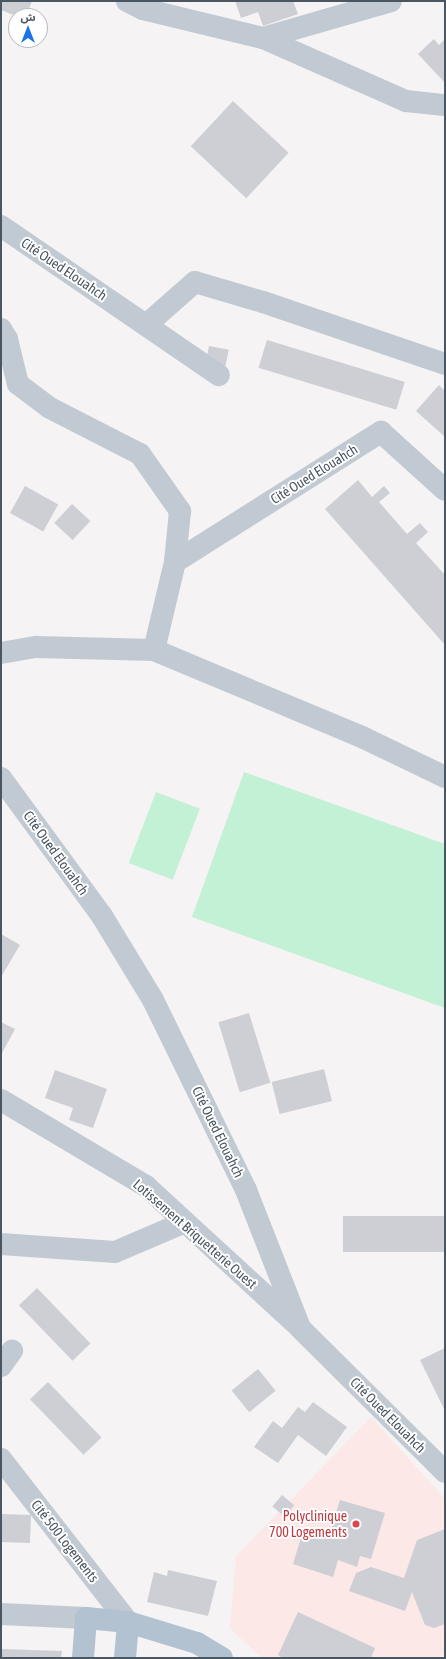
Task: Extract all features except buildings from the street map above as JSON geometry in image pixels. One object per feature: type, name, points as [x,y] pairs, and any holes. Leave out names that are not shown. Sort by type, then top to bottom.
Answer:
[{"type":"main road","points":[[83,1658],[86,1618],[128,1622],[197,1643],[222,1658]]},
{"type":"main road","points":[[125,1658],[128,1622]]},
{"type":"street","points":[[127,1],[143,9],[263,38],[406,101],[445,105]]},
{"type":"street","points":[[263,38],[391,1]]},
{"type":"street","name":"Cité Oued Elouahch","points":[[1,226],[219,375]]},
{"type":"street","points":[[146,325],[195,282],[263,302],[445,364]]},
{"type":"street","points":[[1,329],[7,339],[18,384],[50,408],[140,454],[180,511],[175,562],[154,650]]},
{"type":"street","name":"Cité Oued Elouahch","points":[[175,562],[381,432],[445,490]]},
{"type":"street","points":[[1,653],[36,647],[154,650],[364,738],[445,777]]},
{"type":"street","name":"Cité Oued Elouahch","points":[[1,778],[102,916],[153,1000],[246,1190],[300,1328],[445,1472]]},
{"type":"street","name":"Lotissement Briquetterie Ouest","points":[[1,1100],[146,1186],[300,1328]]},
{"type":"street","points":[[1,1244],[115,1252],[185,1222]]},
{"type":"street","name":"Cité 500 Logements","points":[[1,1459],[128,1622]]},
{"type":"street","points":[[1,1614],[86,1618]]},
{"type":"shaded area","name":"Polyclinique 700 Logements","points":[[371,1417],[445,1499],[445,1653],[438,1658],[262,1658],[230,1628],[236,1556]]},
{"type":"green space","points":[[244,772],[445,844],[445,1008],[192,917]]},
{"type":"green space","points":[[156,792],[200,809],[173,880],[129,863]]},
{"type":"place","name":"Polyclinique 700 Logements","points":[[356,1524]]}]
